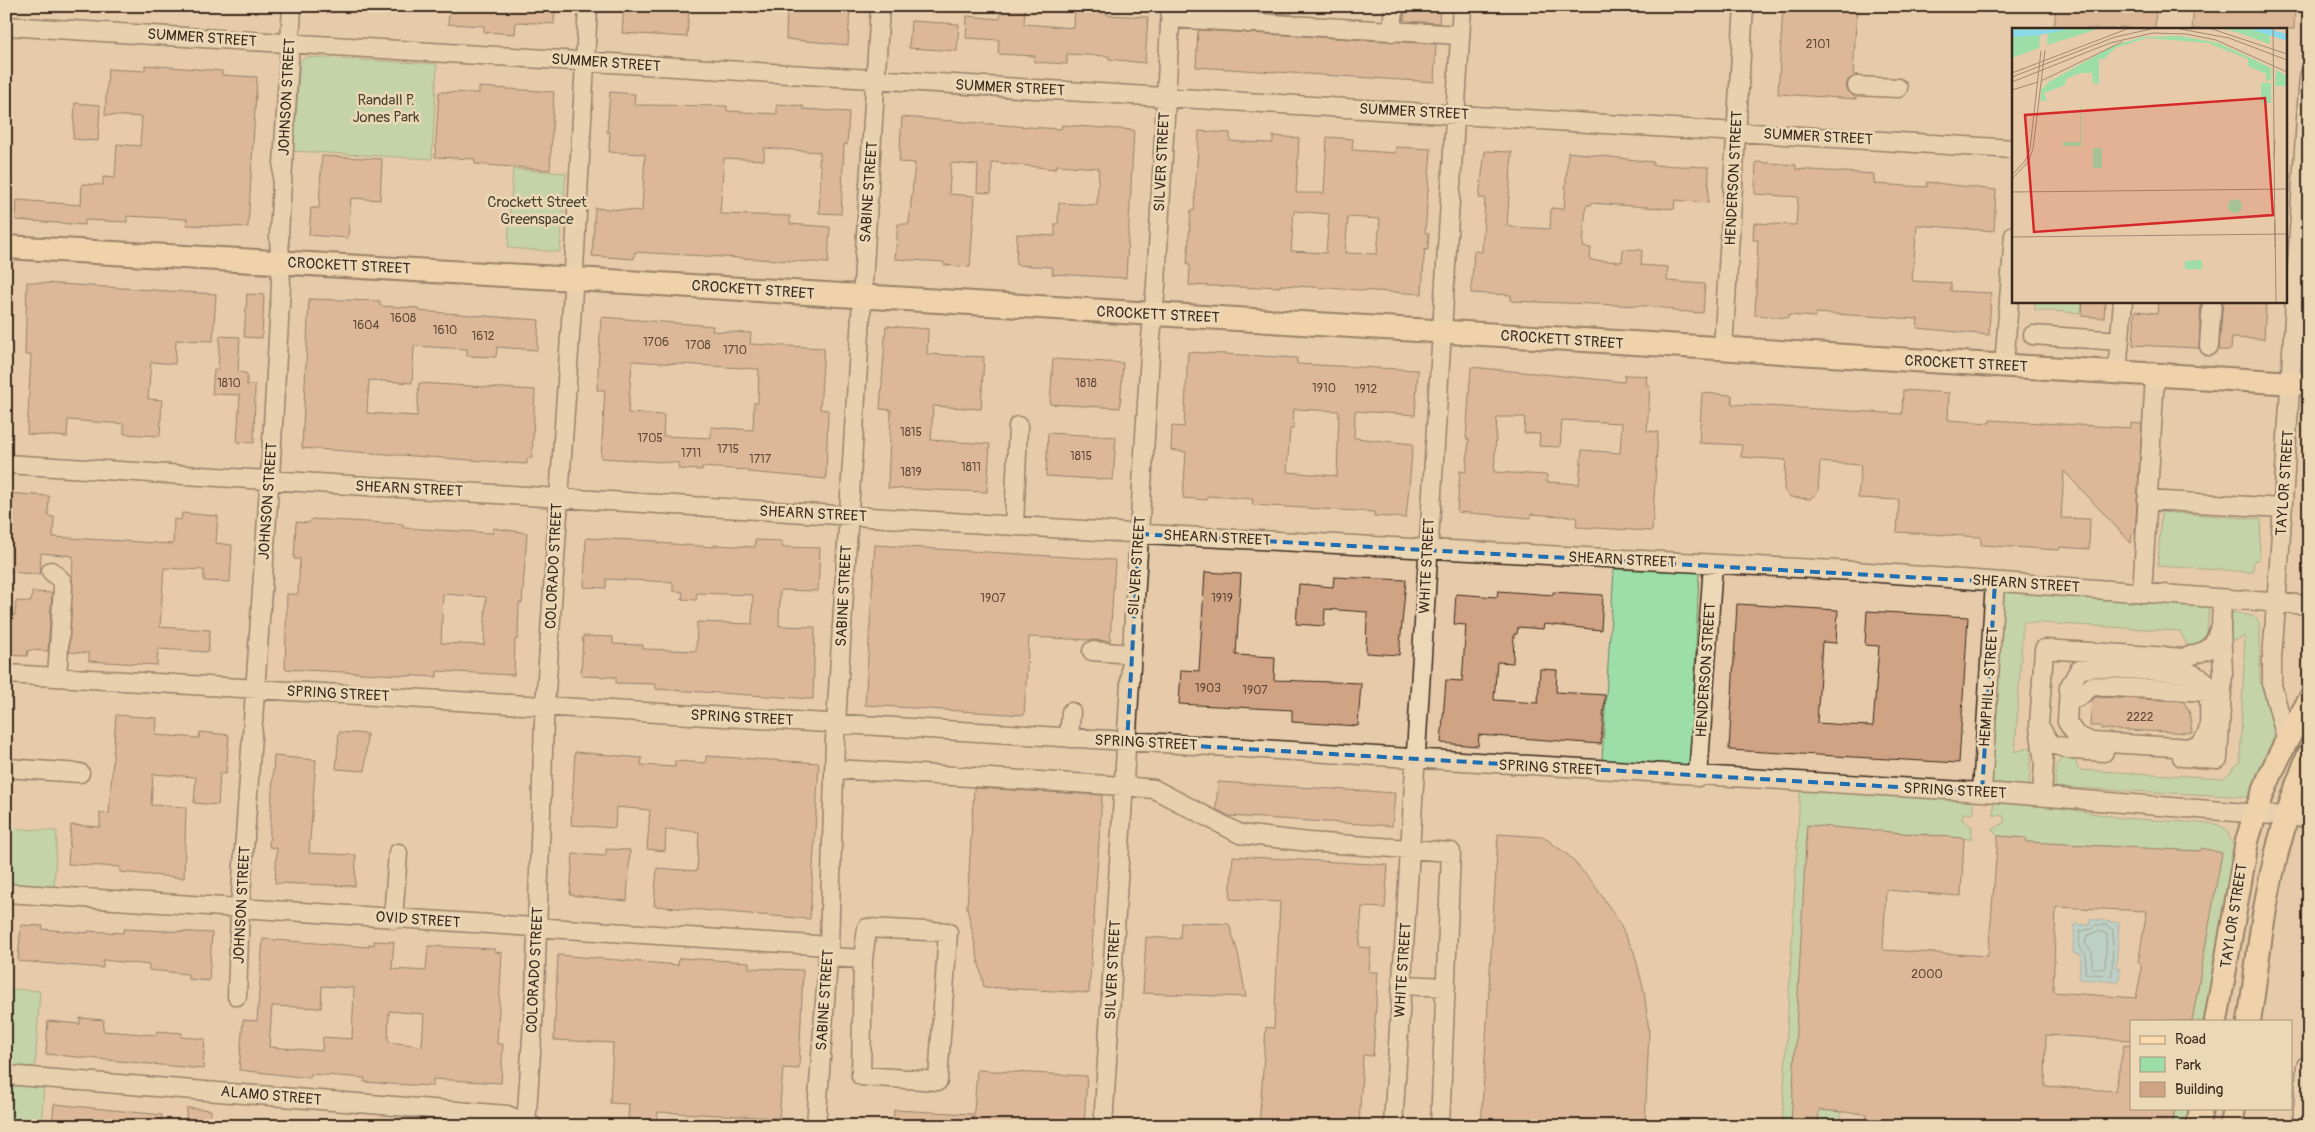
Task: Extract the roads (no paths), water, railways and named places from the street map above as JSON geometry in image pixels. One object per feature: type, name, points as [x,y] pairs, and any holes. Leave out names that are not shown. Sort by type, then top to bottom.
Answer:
[{"type":"main road","name":"CROCKETT STREET","points":[[6,247],[573,279],[2300,384]]},
{"type":"main road","name":"TAYLOR STREET","points":[[2216,1020],[2247,841],[2261,792],[2286,738],[2309,702]]},
{"type":"main road","name":"TAYLOR STREET","points":[[2249,1020],[2264,915],[2286,816],[2309,754]]},
{"type":"main road","points":[[2198,1126],[2201,1110]]},
{"type":"main road","points":[[2231,1126],[2234,1110]]},
{"type":"street","name":"JOHNSON STREET","points":[[237,996],[240,909],[270,481],[281,262],[279,235],[292,6]]},
{"type":"street","name":"COLORADO STREET","points":[[529,1125],[545,706],[558,529],[558,498],[573,279],[588,6]]},
{"type":"street","name":"SABINE STREET","points":[[816,1126],[829,952],[836,724],[880,6]]},
{"type":"street","points":[[1392,32],[1394,6]]},
{"type":"street","name":"WHITE STREET","points":[[1394,1126],[1462,6]]},
{"type":"street","name":"HENDERSON STREET","points":[[1723,349],[1744,6]]},
{"type":"street","points":[[1171,12],[1247,15],[1392,32],[1460,35]]},
{"type":"street","name":"SILVER STREET","points":[[1103,1126],[1156,285],[1171,12]]},
{"type":"street","name":"SUMMER STREET","points":[[6,26],[2012,149]]},
{"type":"street","name":"TAYLOR STREET","points":[[2286,738],[2272,685],[2272,657],[2283,508],[2300,384],[2297,275],[2299,167],[2309,76]]},
{"type":"street","points":[[1857,86],[1898,88]]},
{"type":"street","points":[[2004,366],[2012,261]]},
{"type":"street","points":[[2116,374],[2123,302]]},
{"type":"street","points":[[2210,346],[2212,302]]},
{"type":"street","points":[[2033,335],[2120,341]]},
{"type":"street","points":[[2142,593],[2155,376]]},
{"type":"street","points":[[1014,526],[1018,426]]},
{"type":"street","name":"SHEARN STREET","points":[[6,464],[1139,534],[1714,564],[2309,605]]},
{"type":"street","points":[[2147,500],[2283,508]]},
{"type":"street","name":"HENDERSON STREET","points":[[1698,777],[1714,564]]},
{"type":"street","points":[[51,571],[62,581],[56,677]]},
{"type":"street","name":"HEMPHILL STREET","points":[[1982,792],[1995,582]]},
{"type":"street","points":[[2203,745],[2223,673],[2222,599]]},
{"type":"street","points":[[2184,658],[2207,650],[2214,642],[2221,627]]},
{"type":"street","points":[[2042,796],[2044,763],[2039,726],[2044,649],[2184,658],[2206,661],[2223,673]]},
{"type":"street","points":[[1092,651],[1132,654]]},
{"type":"street","points":[[2093,667],[2191,673],[2207,687],[2208,731],[2203,745],[2191,748],[2092,742],[2076,735],[2067,722],[2069,687],[2079,670],[2093,667]]},
{"type":"street","name":"SPRING STREET","points":[[6,674],[1698,777],[1982,792],[2309,818]]},
{"type":"street","points":[[2203,745],[2095,734],[2083,728],[2077,718],[2078,697],[2083,682],[2092,676],[2207,687]]},
{"type":"street","points":[[1069,738],[1071,712]]},
{"type":"street","points":[[2039,726],[2051,744],[2072,750]]},
{"type":"street","points":[[2044,763],[2053,748],[2072,750],[2203,745]]},
{"type":"street","points":[[6,768],[80,773]]},
{"type":"street","points":[[835,769],[1154,789],[1240,834],[1309,842],[1451,852],[1440,1126]]},
{"type":"street","points":[[393,919],[398,853]]},
{"type":"street","name":"OVID STREET","points":[[6,893],[537,928],[829,952],[863,959]]},
{"type":"street","points":[[867,928],[948,932],[938,1081],[860,1076],[863,959],[867,928]]},
{"type":"street","points":[[1402,985],[1446,988]]},
{"type":"street","points":[[2305,1122],[2306,1066]]},
{"type":"street","name":"ALAMO STREET","points":[[6,1074],[507,1115],[529,1125]]},
{"type":"water","points":[[2090,919],[2119,923],[2116,968],[2120,969],[2119,982],[2079,979],[2081,954],[2073,953],[2075,924],[2089,925]]},
{"type":"park label","name":"Randall P. Jones Park","points":[[386,108]]},
{"type":"park label","name":"Crockett Street Greenspace","points":[[537,210]]}]
